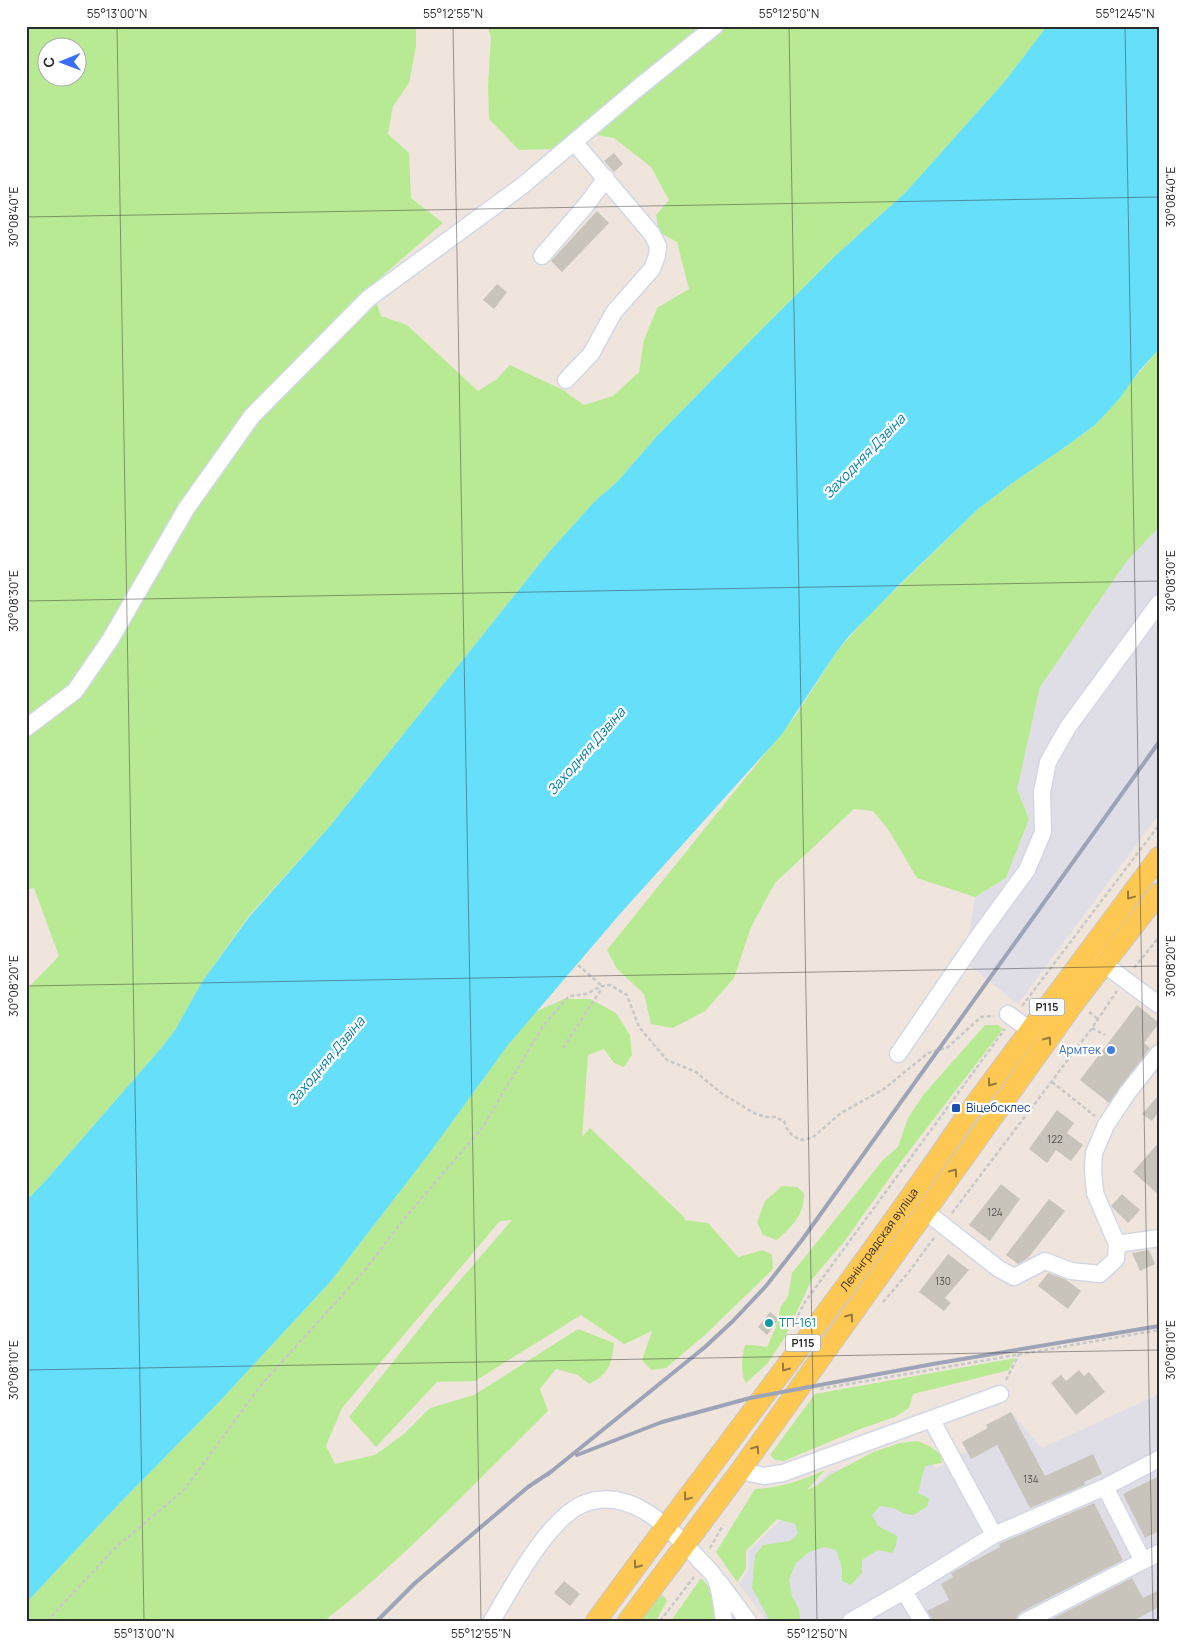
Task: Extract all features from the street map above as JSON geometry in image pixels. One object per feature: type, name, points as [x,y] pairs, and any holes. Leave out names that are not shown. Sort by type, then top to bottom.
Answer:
[{"type":"main road","name":"Ленінградская вуліца","points":[[596,1621],[665,1525],[765,1396],[1030,1030],[1159,857]]},
{"type":"main road","name":"Ленінградская вуліца","points":[[628,1621],[740,1471],[1104,964],[1159,893]]},
{"type":"street","points":[[26,728],[75,690],[110,640],[186,509],[252,416],[369,298],[522,186],[715,26]]},
{"type":"street","points":[[566,380],[591,354],[614,312],[652,269],[657,256],[658,246],[652,234],[574,142]]},
{"type":"street","points":[[542,256],[587,204],[606,178]]},
{"type":"street","points":[[898,1054],[978,937],[1027,870],[1043,832],[1042,792],[1048,762],[1068,727],[1159,603]]},
{"type":"street","points":[[1088,952],[1157,1001]]},
{"type":"street","points":[[1010,1016],[1030,1030]]},
{"type":"street","points":[[925,1211],[999,1269],[1014,1277],[1045,1260],[1071,1271],[1100,1274],[1116,1259],[1117,1244],[1095,1193],[1094,1153],[1106,1125],[1128,1092],[1159,1053]]},
{"type":"street","points":[[1117,1244],[1159,1238]]},
{"type":"street","points":[[740,1471],[764,1476],[783,1473],[1000,1394]]},
{"type":"street","points":[[931,1419],[994,1534]]},
{"type":"street","points":[[851,1621],[904,1591],[994,1534],[1105,1487],[1159,1459]]},
{"type":"street","points":[[1105,1487],[1142,1561]]},
{"type":"street","points":[[492,1621],[518,1576],[556,1524],[580,1505],[603,1498],[627,1501],[665,1525],[716,1578],[748,1621]]},
{"type":"street","points":[[1026,1621],[1159,1552]]},
{"type":"street","points":[[716,1578],[724,1621]]},
{"type":"street","points":[[904,1591],[922,1621]]},
{"type":"path","points":[[788,1335],[805,1302],[1010,1016],[1159,825]]},
{"type":"path","points":[[882,1303],[908,1273],[1092,1028],[1125,980],[1159,937]]},
{"type":"path","points":[[578,965],[602,986]]},
{"type":"path","points":[[47,1621],[116,1547],[184,1490],[261,1384],[365,1270],[404,1219],[482,1128],[543,1026],[569,996],[586,994],[602,986],[610,985],[627,995],[639,1027],[667,1060],[696,1072],[721,1093],[754,1113],[766,1117],[776,1117],[784,1121],[786,1129],[793,1136],[802,1140],[812,1138],[841,1113],[884,1089],[928,1053],[948,1046],[982,1017],[1010,1016]]},
{"type":"path","points":[[563,1048],[602,986]]},
{"type":"path","points":[[1086,1010],[1098,1019]]},
{"type":"path","points":[[1092,1028],[1105,1036]]},
{"type":"path","points":[[1052,1082],[1106,1125]]},
{"type":"path","points":[[818,1389],[1159,1330]]},
{"type":"path","points":[[1000,1394],[1019,1354]]},
{"type":"path","points":[[660,1621],[704,1565],[712,1542],[726,1520]]},
{"type":"shaded area","points":[[1159,527],[1159,814],[1018,1004],[965,962],[975,897],[1006,878],[1029,819],[1017,789],[1040,687],[1126,562]]},
{"type":"shaded area","points":[[1159,1394],[1159,1621],[767,1621],[739,1584],[748,1570],[748,1552],[829,1472],[919,1443],[935,1469],[966,1452],[962,1442],[987,1428],[986,1425],[1011,1412],[1042,1448]]},
{"type":"green space","points":[[26,26],[416,26],[416,46],[409,83],[393,106],[388,134],[409,153],[411,198],[443,223],[371,286],[381,316],[407,325],[478,391],[497,379],[510,365],[563,390],[584,405],[613,396],[639,372],[644,340],[657,308],[689,289],[677,242],[659,232],[656,215],[669,200],[651,167],[614,138],[579,132],[552,149],[519,150],[489,119],[488,86],[491,37],[487,26],[1047,26],[1005,81],[906,192],[835,256],[768,323],[657,436],[617,482],[595,501],[549,552],[330,826],[248,917],[202,982],[175,1030],[162,1047],[26,1201],[26,990],[59,956],[34,888],[26,890]]},
{"type":"green space","points":[[1159,349],[1159,527],[1126,562],[1040,687],[1017,789],[1029,819],[1006,878],[975,897],[917,878],[888,829],[873,811],[854,809],[775,883],[751,927],[734,978],[705,1011],[673,1028],[651,1024],[644,994],[617,969],[607,950],[796,715],[837,651],[869,615],[978,509],[1096,424]]},
{"type":"green space","points":[[564,999],[590,999],[616,1013],[630,1035],[632,1055],[624,1067],[614,1063],[604,1049],[588,1055],[582,1137],[590,1128],[685,1218],[684,1220],[708,1223],[738,1257],[763,1250],[772,1255],[773,1269],[706,1334],[666,1368],[651,1370],[642,1360],[652,1331],[624,1344],[581,1315],[475,1381],[437,1382],[376,1447],[349,1417],[431,1314],[512,1220],[500,1221],[342,1408],[326,1446],[335,1464],[375,1455],[404,1434],[430,1408],[474,1395],[578,1329],[614,1343],[610,1363],[601,1376],[589,1384],[578,1375],[556,1369],[540,1389],[548,1411],[411,1546],[354,1597],[324,1621],[26,1621],[26,1603],[118,1505],[220,1401],[331,1281],[428,1155],[508,1045],[535,1012]]},
{"type":"green space","points":[[985,1025],[998,1025],[1003,1029],[903,1159],[844,1242],[812,1279],[785,1337],[767,1364],[746,1383],[742,1370],[745,1345],[767,1347],[776,1327],[781,1306],[788,1297],[792,1273],[883,1160],[898,1147],[908,1118],[924,1094]]},
{"type":"green space","points":[[782,1186],[797,1187],[804,1193],[802,1208],[796,1220],[777,1240],[763,1235],[757,1222],[765,1201]]},
{"type":"green space","points":[[1015,1358],[1009,1370],[913,1394],[909,1408],[895,1417],[860,1429],[784,1461],[775,1460],[770,1455],[815,1394]]},
{"type":"green space","points":[[918,1441],[931,1447],[941,1455],[942,1463],[925,1466],[918,1493],[929,1498],[927,1507],[913,1515],[880,1506],[872,1515],[878,1526],[897,1536],[896,1546],[892,1553],[878,1550],[862,1560],[862,1573],[851,1585],[842,1581],[842,1568],[836,1550],[825,1547],[809,1552],[796,1563],[789,1580],[792,1596],[799,1609],[800,1621],[770,1621],[752,1588],[755,1555],[763,1545],[790,1541],[798,1534],[795,1524],[777,1519],[746,1551],[746,1569],[737,1582],[716,1552],[755,1489],[791,1483],[825,1470],[807,1490],[818,1485],[830,1475],[873,1452],[900,1443]]},
{"type":"green space","points":[[701,1578],[710,1588],[716,1621],[671,1621]]},
{"type":"green space","points":[[663,1595],[667,1601],[656,1621],[641,1621],[655,1599]]},
{"type":"water","name":"Заходняя Дзвіна","points":[[1047,26],[1159,26],[1159,349],[1140,370],[1119,399],[1096,424],[978,509],[849,636],[782,734],[619,915],[508,1045],[428,1155],[331,1281],[220,1401],[118,1505],[26,1603],[26,1201],[162,1047],[175,1030],[202,982],[249,917],[330,826],[549,552],[595,501],[617,482],[657,436],[768,323],[835,256],[906,192],[1005,81]]},
{"type":"building","points":[[614,153],[623,164],[614,172],[604,161]]},
{"type":"building","points":[[597,211],[609,223],[562,272],[551,261]]},
{"type":"building","points":[[497,284],[507,292],[494,309],[483,300]]},
{"type":"building","points":[[1137,1005],[1159,1023],[1144,1043],[1150,1048],[1109,1103],[1080,1080]]},
{"type":"building","points":[[1159,1095],[1159,1111],[1152,1121],[1142,1114]]},
{"type":"building","points":[[1057,1110],[1074,1123],[1067,1133],[1083,1145],[1071,1161],[1056,1150],[1047,1163],[1029,1149]]},
{"type":"building","points":[[1159,1142],[1159,1195],[1133,1172]]},
{"type":"building","points":[[1001,1184],[1020,1199],[990,1241],[969,1225]]},
{"type":"building","points":[[1122,1194],[1140,1210],[1128,1223],[1111,1206]]},
{"type":"building","points":[[1049,1199],[1065,1211],[1028,1258],[1018,1264],[1006,1255]]},
{"type":"building","points":[[1149,1250],[1155,1264],[1140,1271],[1132,1253]]},
{"type":"building","points":[[948,1254],[969,1270],[945,1298],[951,1303],[944,1311],[919,1292]]},
{"type":"building","points":[[1048,1273],[1065,1279],[1081,1291],[1068,1309],[1038,1286]]},
{"type":"building","name":"ТП-161","points":[[770,1312],[779,1319],[767,1335],[758,1327]]},
{"type":"building","points":[[1079,1370],[1084,1376],[1089,1372],[1105,1392],[1076,1415],[1051,1383],[1061,1375],[1066,1381]]},
{"type":"building","points":[[1011,1412],[1045,1476],[1093,1454],[1102,1474],[1084,1482],[1085,1485],[1030,1508],[997,1445],[971,1459],[962,1442],[988,1428],[986,1425]]},
{"type":"building","points":[[1159,1476],[1159,1531],[1145,1538],[1123,1494]]},
{"type":"building","points":[[1094,1503],[1123,1560],[1021,1612],[1017,1616],[1016,1621],[932,1621],[927,1611],[949,1600],[941,1584],[953,1577],[951,1573],[1000,1547],[999,1544]]},
{"type":"building","points":[[1132,1578],[1143,1598],[1159,1590],[1159,1607],[1133,1621],[1048,1621]]},
{"type":"building","points":[[564,1581],[580,1594],[570,1606],[554,1593]]},
{"type":"railway","points":[[547,1475],[705,1347],[766,1286],[802,1240],[1159,742]]},
{"type":"railway","points":[[577,1455],[662,1422],[750,1398],[933,1364],[1159,1326]]},
{"type":"railway","points":[[377,1621],[415,1583],[528,1487],[552,1471]]},
{"type":"place","name":"Армтек","points":[[1111,1050]]},
{"type":"place","name":"Віцебсклес","points":[[956,1108]]},
{"type":"place","name":"ТП-161","points":[[769,1323]]}]
